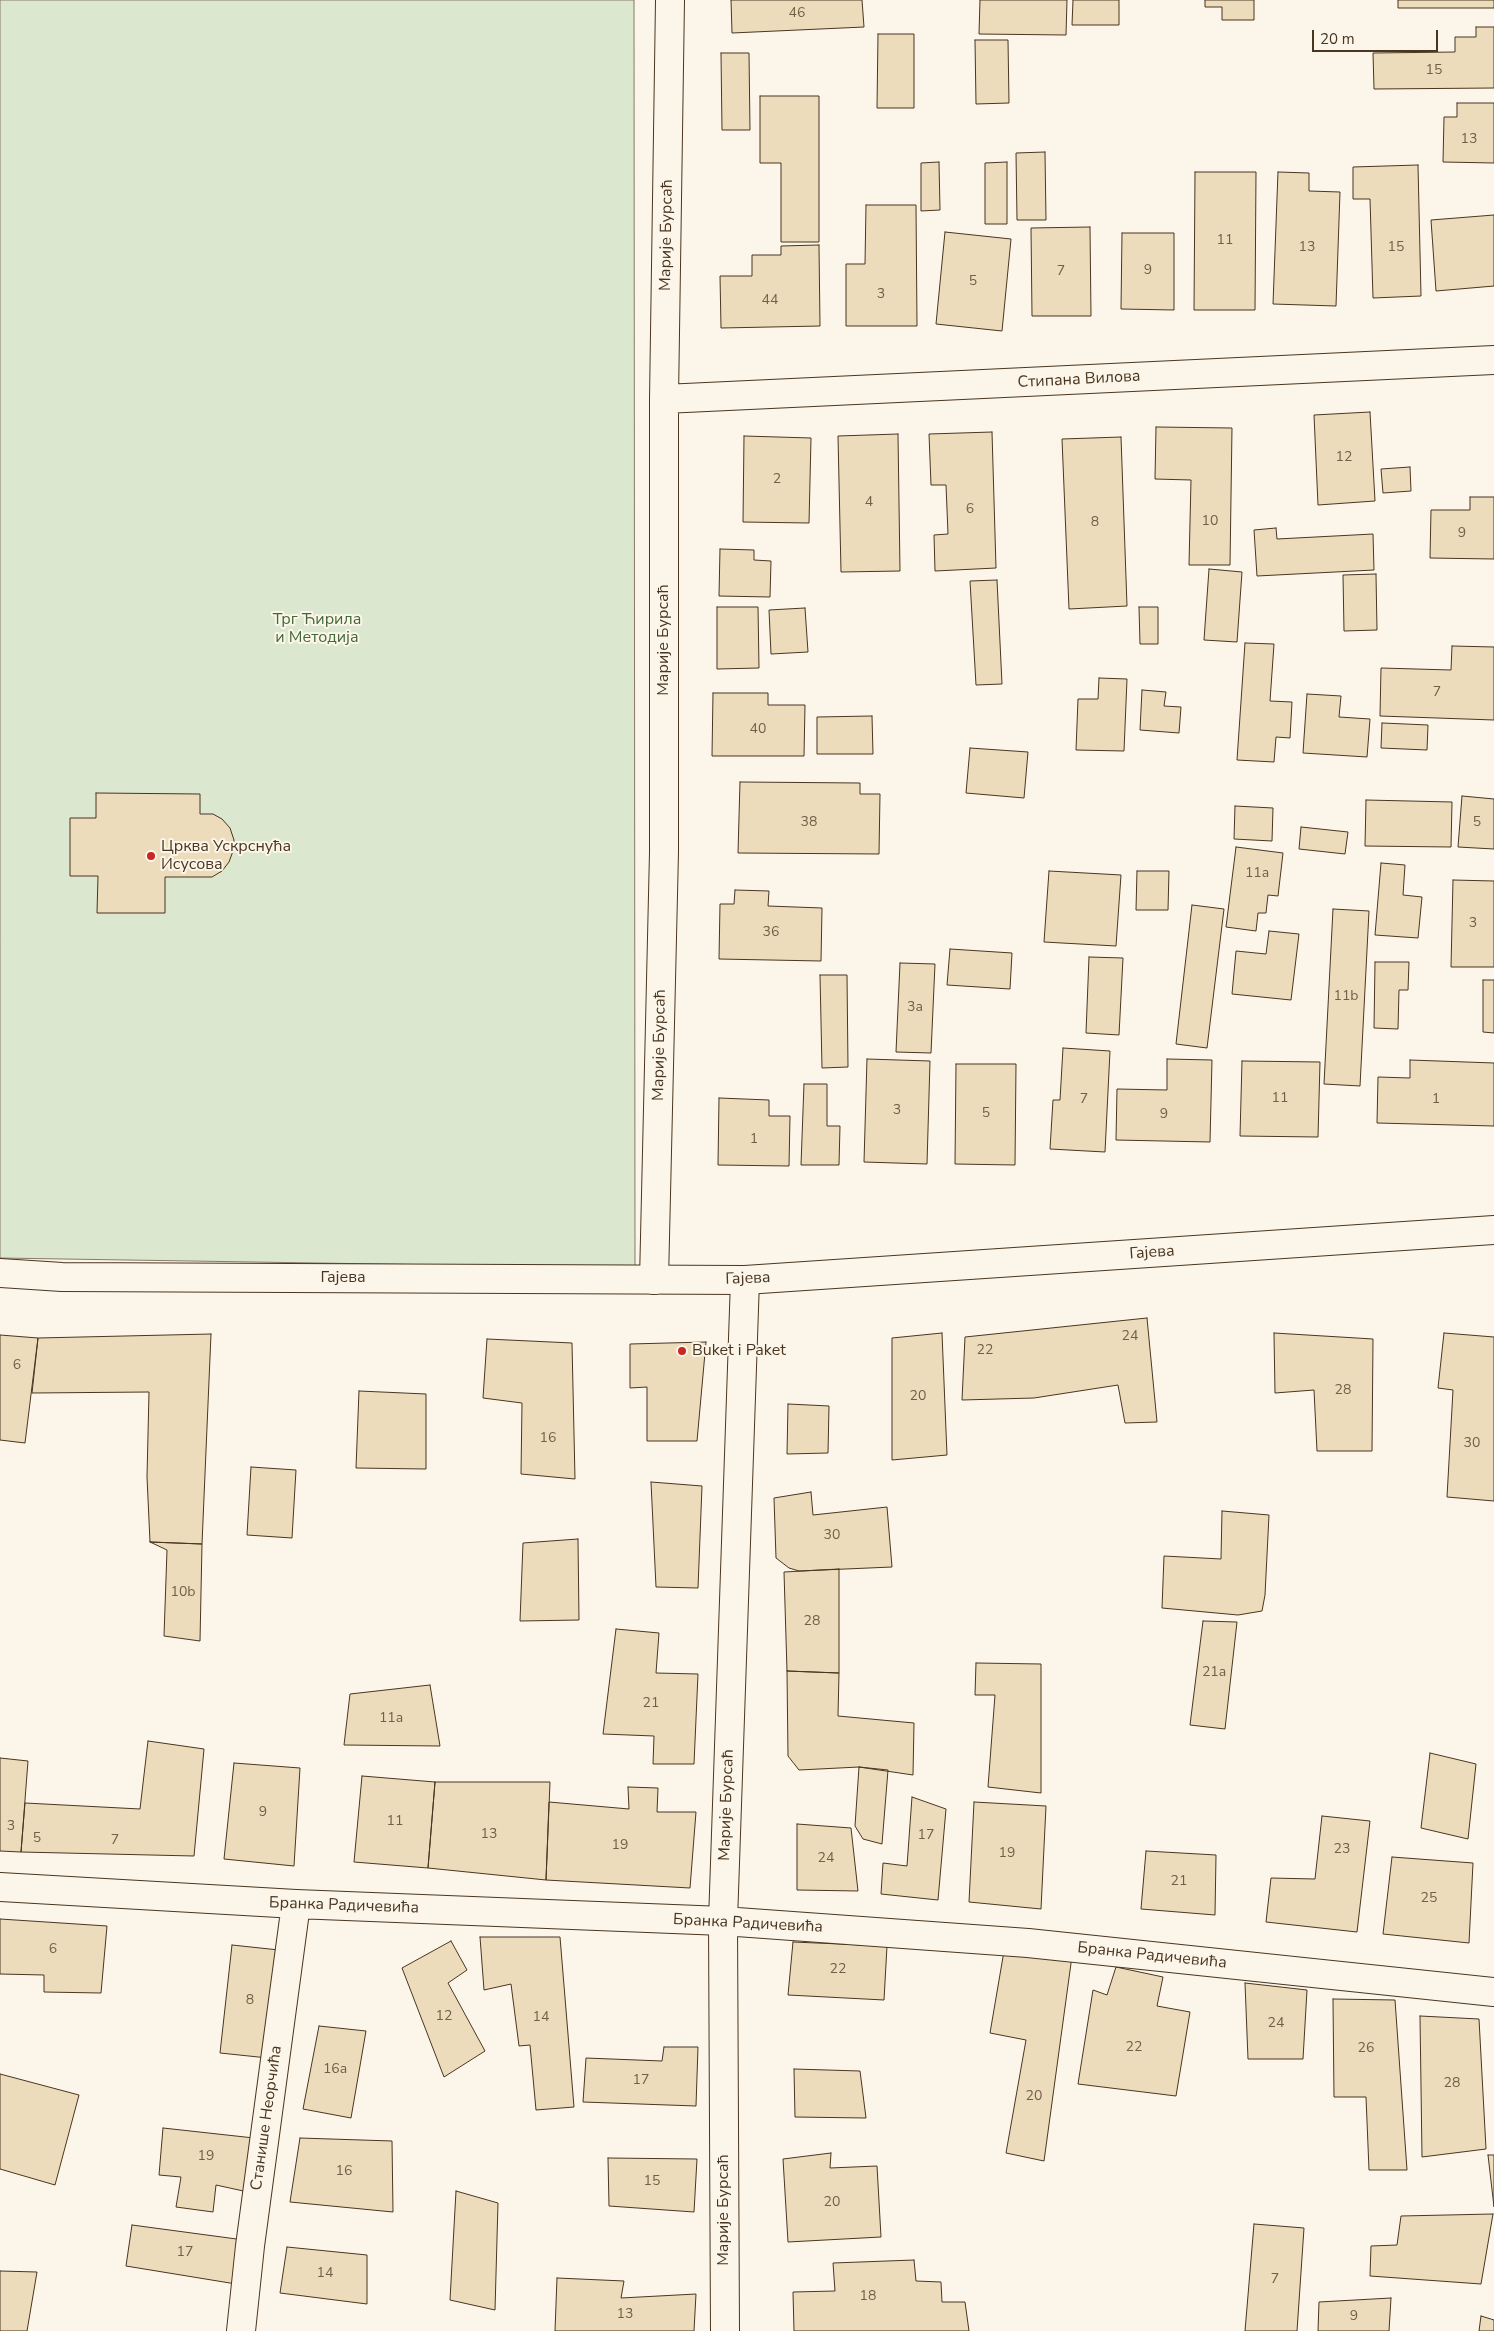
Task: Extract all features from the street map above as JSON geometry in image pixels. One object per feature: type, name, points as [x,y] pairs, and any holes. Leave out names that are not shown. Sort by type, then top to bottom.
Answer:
[{"type":"street","name":"Марије Бурсаћ","points":[[654,1280],[664,852],[664,399],[670,0]]},
{"type":"street","name":"Стипана Вилова","points":[[664,399],[1494,360]]},
{"type":"street","name":"Гајева","points":[[0,1273],[62,1277],[745,1280],[1494,1230]]},
{"type":"street","name":"Марије Бурсаћ","points":[[725,2331],[723,1921],[745,1280]]},
{"type":"street","name":"Бранка Радичевића","points":[[0,1887],[296,1904],[723,1921],[1028,1943],[1494,1992]]},
{"type":"street","name":"Станише Неорчића","points":[[240,2331],[296,1904]]},
{"type":"green space","name":"Трг Ћирила и Методија","points":[[0,0],[634,0],[635,1268],[0,1258]]},
{"type":"building","points":[[731,0],[862,0],[864,27],[732,33]]},
{"type":"building","points":[[980,0],[1067,0],[1066,35],[979,34]]},
{"type":"building","points":[[1073,0],[1119,0],[1119,25],[1072,25]]},
{"type":"building","points":[[1205,0],[1254,0],[1254,20],[1222,20],[1222,7],[1205,7]]},
{"type":"building","points":[[1398,0],[1494,0],[1494,8],[1398,8]]},
{"type":"building","points":[[1476,27],[1494,27],[1494,88],[1374,89],[1373,53],[1455,52],[1455,37],[1476,37]]},
{"type":"building","points":[[878,34],[914,34],[914,108],[877,108]]},
{"type":"building","points":[[975,40],[1008,40],[1009,103],[976,104]]},
{"type":"building","points":[[721,53],[749,53],[750,130],[722,130]]},
{"type":"building","points":[[760,96],[819,96],[819,242],[781,242],[781,163],[760,163]]},
{"type":"building","points":[[1457,103],[1494,103],[1494,163],[1443,162],[1444,117],[1457,117]]},
{"type":"building","points":[[1045,152],[1046,220],[1017,220],[1016,153]]},
{"type":"building","points":[[939,162],[940,210],[921,211],[921,163]]},
{"type":"building","points":[[1007,162],[1007,224],[985,224],[985,163]]},
{"type":"building","points":[[1418,165],[1421,296],[1373,298],[1370,199],[1353,199],[1353,167]]},
{"type":"building","points":[[1195,172],[1256,172],[1255,310],[1194,310]]},
{"type":"building","points":[[1278,172],[1309,173],[1309,191],[1340,192],[1336,306],[1273,304]]},
{"type":"building","points":[[866,205],[916,205],[917,326],[846,326],[846,264],[865,264]]},
{"type":"building","points":[[1494,215],[1494,286],[1436,291],[1431,220]]},
{"type":"building","points":[[1090,227],[1091,316],[1032,316],[1031,228]]},
{"type":"building","points":[[945,232],[1011,239],[1002,331],[936,324]]},
{"type":"building","points":[[1122,233],[1174,233],[1174,310],[1121,309]]},
{"type":"building","points":[[819,245],[820,326],[721,328],[720,276],[752,276],[752,255],[781,255],[781,246]]},
{"type":"building","points":[[1370,412],[1375,501],[1318,505],[1314,415]]},
{"type":"building","points":[[1156,427],[1232,428],[1230,565],[1189,565],[1191,480],[1155,479]]},
{"type":"building","points":[[992,432],[996,568],[935,571],[934,535],[948,534],[946,485],[931,485],[929,434]]},
{"type":"building","points":[[898,434],[900,571],[841,572],[838,436]]},
{"type":"building","points":[[744,436],[811,438],[809,523],[743,522]]},
{"type":"building","points":[[1121,437],[1127,606],[1069,609],[1062,439]]},
{"type":"building","points":[[1410,467],[1411,491],[1383,493],[1381,469]]},
{"type":"building","points":[[1470,497],[1494,497],[1494,559],[1430,558],[1431,510],[1470,510]]},
{"type":"building","points":[[1276,528],[1277,539],[1373,534],[1374,570],[1257,576],[1254,530]]},
{"type":"building","points":[[720,549],[754,550],[754,560],[771,561],[770,597],[719,596]]},
{"type":"building","points":[[1209,569],[1242,572],[1237,642],[1204,640]]},
{"type":"building","points":[[1376,574],[1377,630],[1344,631],[1343,575]]},
{"type":"building","points":[[997,580],[1002,684],[976,685],[970,581]]},
{"type":"building","points":[[717,607],[758,607],[759,668],[717,669]]},
{"type":"building","points":[[1139,607],[1158,607],[1158,644],[1140,644]]},
{"type":"building","points":[[805,608],[808,652],[771,654],[769,610]]},
{"type":"building","points":[[1245,643],[1274,644],[1270,701],[1292,702],[1290,738],[1276,737],[1274,762],[1237,760]]},
{"type":"building","points":[[1452,646],[1494,647],[1494,720],[1380,716],[1381,668],[1451,670]]},
{"type":"building","points":[[1099,678],[1127,679],[1124,751],[1076,750],[1078,699],[1098,699]]},
{"type":"building","points":[[1142,690],[1166,692],[1164,706],[1181,707],[1179,733],[1140,730]]},
{"type":"building","points":[[713,693],[768,693],[768,705],[805,705],[804,756],[712,756]]},
{"type":"building","points":[[1307,694],[1341,696],[1339,717],[1370,719],[1367,757],[1303,753]]},
{"type":"building","points":[[872,716],[873,754],[817,754],[817,717]]},
{"type":"building","points":[[1382,723],[1428,725],[1427,750],[1381,748]]},
{"type":"building","points":[[970,748],[1028,752],[1024,798],[966,793]]},
{"type":"building","points":[[740,782],[860,783],[860,794],[880,794],[879,854],[738,853]]},
{"type":"building","name":"Црква Ускрснућа Исусова","points":[[96,793],[200,794],[200,814],[213,814],[222,819],[230,828],[234,840],[229,862],[222,871],[212,877],[165,877],[165,913],[97,913],[98,876],[70,876],[70,818],[96,818]]},
{"type":"building","points":[[1462,796],[1494,799],[1494,849],[1458,847]]},
{"type":"building","points":[[1366,800],[1452,802],[1451,847],[1365,846]]},
{"type":"building","points":[[1235,806],[1273,808],[1272,841],[1234,839]]},
{"type":"building","points":[[1301,827],[1348,832],[1345,854],[1299,849]]},
{"type":"building","points":[[1236,847],[1283,853],[1278,896],[1268,895],[1266,913],[1258,913],[1256,931],[1226,927]]},
{"type":"building","points":[[1381,863],[1405,865],[1403,895],[1422,897],[1418,938],[1375,935]]},
{"type":"building","points":[[1049,871],[1121,875],[1116,946],[1044,942]]},
{"type":"building","points":[[1137,871],[1169,871],[1168,910],[1136,910]]},
{"type":"building","points":[[1453,880],[1494,881],[1494,967],[1451,967]]},
{"type":"building","points":[[735,890],[769,891],[768,906],[822,908],[821,961],[719,959],[720,904],[734,904]]},
{"type":"building","points":[[1192,905],[1224,909],[1207,1048],[1176,1044]]},
{"type":"building","points":[[1333,909],[1369,911],[1360,1086],[1324,1084]]},
{"type":"building","points":[[1269,931],[1299,934],[1291,1000],[1232,994],[1236,951],[1266,954]]},
{"type":"building","points":[[950,949],[1012,953],[1010,989],[947,985]]},
{"type":"building","points":[[1089,957],[1123,958],[1119,1035],[1086,1033]]},
{"type":"building","points":[[1375,962],[1409,962],[1408,990],[1399,990],[1398,1029],[1374,1028]]},
{"type":"building","points":[[900,963],[935,964],[931,1053],[896,1052]]},
{"type":"building","points":[[820,975],[847,975],[848,1067],[822,1068]]},
{"type":"building","points":[[1483,980],[1494,980],[1494,1033],[1483,1032]]},
{"type":"building","points":[[1063,1048],[1110,1051],[1105,1152],[1050,1149],[1053,1100],[1060,1100]]},
{"type":"building","points":[[867,1059],[930,1061],[927,1164],[864,1162]]},
{"type":"building","points":[[1167,1059],[1212,1060],[1210,1142],[1116,1140],[1117,1089],[1167,1090]]},
{"type":"building","points":[[1410,1060],[1494,1063],[1494,1126],[1377,1123],[1378,1077],[1410,1078]]},
{"type":"building","points":[[1242,1061],[1320,1062],[1318,1137],[1240,1136]]},
{"type":"building","points":[[956,1064],[1016,1064],[1015,1165],[955,1164]]},
{"type":"building","points":[[804,1084],[827,1084],[827,1126],[840,1126],[839,1165],[801,1165]]},
{"type":"building","points":[[719,1098],[769,1100],[769,1116],[790,1116],[789,1166],[718,1165]]},
{"type":"building","points":[[1147,1318],[1157,1422],[1125,1423],[1118,1385],[1034,1398],[962,1400],[965,1337]]},
{"type":"building","points":[[942,1333],[947,1455],[892,1460],[892,1338]]},
{"type":"building","points":[[1274,1333],[1373,1339],[1372,1451],[1317,1451],[1314,1390],[1275,1393]]},
{"type":"building","points":[[1444,1333],[1494,1337],[1494,1501],[1447,1497],[1453,1390],[1438,1388]]},
{"type":"building","points":[[211,1334],[202,1544],[150,1542],[147,1477],[149,1392],[32,1393],[38,1338]]},
{"type":"building","points":[[0,1335],[38,1338],[25,1443],[0,1440]]},
{"type":"building","points":[[487,1339],[572,1343],[575,1479],[521,1474],[522,1403],[483,1398]]},
{"type":"building","points":[[706,1342],[697,1441],[647,1441],[647,1387],[630,1388],[630,1344]]},
{"type":"building","points":[[359,1391],[426,1394],[426,1469],[356,1468]]},
{"type":"building","points":[[788,1404],[829,1406],[828,1453],[787,1454]]},
{"type":"building","points":[[251,1467],[296,1470],[292,1538],[247,1535]]},
{"type":"building","points":[[651,1482],[702,1486],[698,1588],[656,1587]]},
{"type":"building","points":[[811,1492],[813,1515],[887,1507],[892,1567],[799,1571],[789,1568],[776,1558],[774,1498]]},
{"type":"building","points":[[1222,1511],[1269,1515],[1265,1595],[1262,1611],[1238,1615],[1162,1608],[1164,1556],[1221,1559]]},
{"type":"building","points":[[578,1539],[579,1620],[520,1621],[523,1543]]},
{"type":"building","points":[[150,1542],[202,1544],[200,1641],[164,1636],[167,1550]]},
{"type":"building","points":[[839,1569],[839,1673],[787,1671],[784,1572]]},
{"type":"building","points":[[1203,1621],[1237,1622],[1225,1729],[1190,1725]]},
{"type":"building","points":[[616,1629],[659,1633],[656,1673],[698,1674],[694,1764],[653,1764],[654,1736],[603,1734]]},
{"type":"building","points":[[976,1663],[1041,1664],[1041,1793],[988,1787],[995,1695],[975,1695]]},
{"type":"building","points":[[787,1671],[839,1673],[838,1716],[914,1723],[913,1775],[859,1767],[799,1770],[788,1756]]},
{"type":"building","points":[[430,1685],[440,1746],[344,1745],[350,1694]]},
{"type":"building","points":[[148,1741],[204,1749],[194,1856],[21,1852],[25,1803],[140,1809]]},
{"type":"building","points":[[1430,1753],[1476,1764],[1468,1839],[1421,1828]]},
{"type":"building","points":[[0,1758],[28,1761],[21,1852],[0,1851]]},
{"type":"building","points":[[234,1763],[300,1768],[294,1866],[224,1859]]},
{"type":"building","points":[[859,1767],[888,1770],[882,1844],[863,1839],[855,1826]]},
{"type":"building","points":[[362,1776],[435,1782],[428,1868],[354,1862]]},
{"type":"building","points":[[435,1782],[550,1782],[546,1880],[428,1868]]},
{"type":"building","points":[[628,1787],[658,1788],[657,1812],[696,1812],[690,1888],[546,1880],[549,1802],[629,1809]]},
{"type":"building","points":[[912,1797],[946,1809],[938,1900],[881,1894],[883,1863],[907,1866]]},
{"type":"building","points":[[974,1802],[1046,1806],[1041,1909],[969,1902]]},
{"type":"building","points":[[1322,1816],[1370,1821],[1357,1932],[1266,1922],[1271,1878],[1315,1879]]},
{"type":"building","points":[[797,1824],[851,1828],[858,1891],[797,1890]]},
{"type":"building","points":[[1146,1851],[1216,1855],[1215,1915],[1141,1909]]},
{"type":"building","points":[[1392,1857],[1473,1863],[1469,1943],[1383,1934]]},
{"type":"building","points":[[0,1919],[107,1926],[101,1993],[44,1992],[44,1975],[0,1974]]},
{"type":"building","points":[[480,1937],[560,1937],[574,2107],[536,2110],[530,2045],[519,2046],[511,1984],[484,1990]]},
{"type":"building","points":[[451,1941],[467,1970],[448,1983],[485,2051],[444,2077],[402,1968]]},
{"type":"building","points":[[793,1942],[887,1946],[884,2000],[788,1995]]},
{"type":"building","points":[[232,1945],[279,1950],[268,2058],[220,2053]]},
{"type":"building","points":[[1004,1951],[1072,1956],[1044,2161],[1006,2153],[1026,2040],[990,2033]]},
{"type":"building","points":[[1116,1967],[1163,1977],[1157,2006],[1190,2012],[1176,2096],[1078,2084],[1093,1990],[1107,1995]]},
{"type":"building","points":[[1245,1983],[1307,1990],[1303,2059],[1248,2059]]},
{"type":"building","points":[[1333,1999],[1395,2000],[1407,2170],[1369,2170],[1366,2097],[1334,2097]]},
{"type":"building","points":[[1420,2016],[1479,2019],[1486,2149],[1422,2157]]},
{"type":"building","points":[[319,2026],[366,2031],[351,2118],[303,2109]]},
{"type":"building","points":[[664,2047],[698,2047],[696,2106],[583,2102],[586,2058],[662,2061]]},
{"type":"building","points":[[794,2069],[860,2071],[866,2118],[795,2117]]},
{"type":"building","points":[[0,2074],[79,2095],[55,2185],[0,2169]]},
{"type":"building","points":[[163,2128],[254,2138],[248,2192],[216,2185],[213,2212],[176,2207],[181,2177],[159,2175]]},
{"type":"building","points":[[300,2138],[392,2141],[393,2212],[290,2202]]},
{"type":"building","points":[[831,2153],[830,2168],[877,2166],[881,2237],[788,2242],[783,2159]]},
{"type":"building","points":[[1488,2155],[1494,2155],[1494,2207]]},
{"type":"building","points":[[608,2158],[697,2159],[694,2212],[609,2206]]},
{"type":"building","points":[[456,2191],[498,2203],[495,2310],[450,2300]]},
{"type":"building","points":[[1493,2214],[1481,2284],[1370,2276],[1371,2246],[1397,2245],[1401,2216]]},
{"type":"building","points":[[1254,2224],[1304,2228],[1297,2331],[1245,2331]]},
{"type":"building","points":[[132,2225],[244,2240],[236,2284],[126,2266]]},
{"type":"building","points":[[287,2247],[367,2255],[367,2304],[280,2293]]},
{"type":"building","points":[[914,2260],[916,2281],[941,2282],[942,2302],[965,2302],[969,2331],[794,2331],[793,2292],[835,2291],[833,2263]]},
{"type":"building","points":[[0,2271],[37,2272],[27,2331],[0,2331]]},
{"type":"building","points":[[557,2278],[624,2281],[621,2298],[696,2294],[694,2331],[555,2331]]},
{"type":"building","points":[[1391,2298],[1389,2331],[1318,2331],[1319,2302]]},
{"type":"building","points":[[1481,2316],[1494,2320],[1494,2331],[1479,2331]]},
{"type":"place","name":"Црква Ускрснућа Исусова","points":[[151,856]]},
{"type":"place","name":"Buket i Paket","points":[[682,1351]]}]
